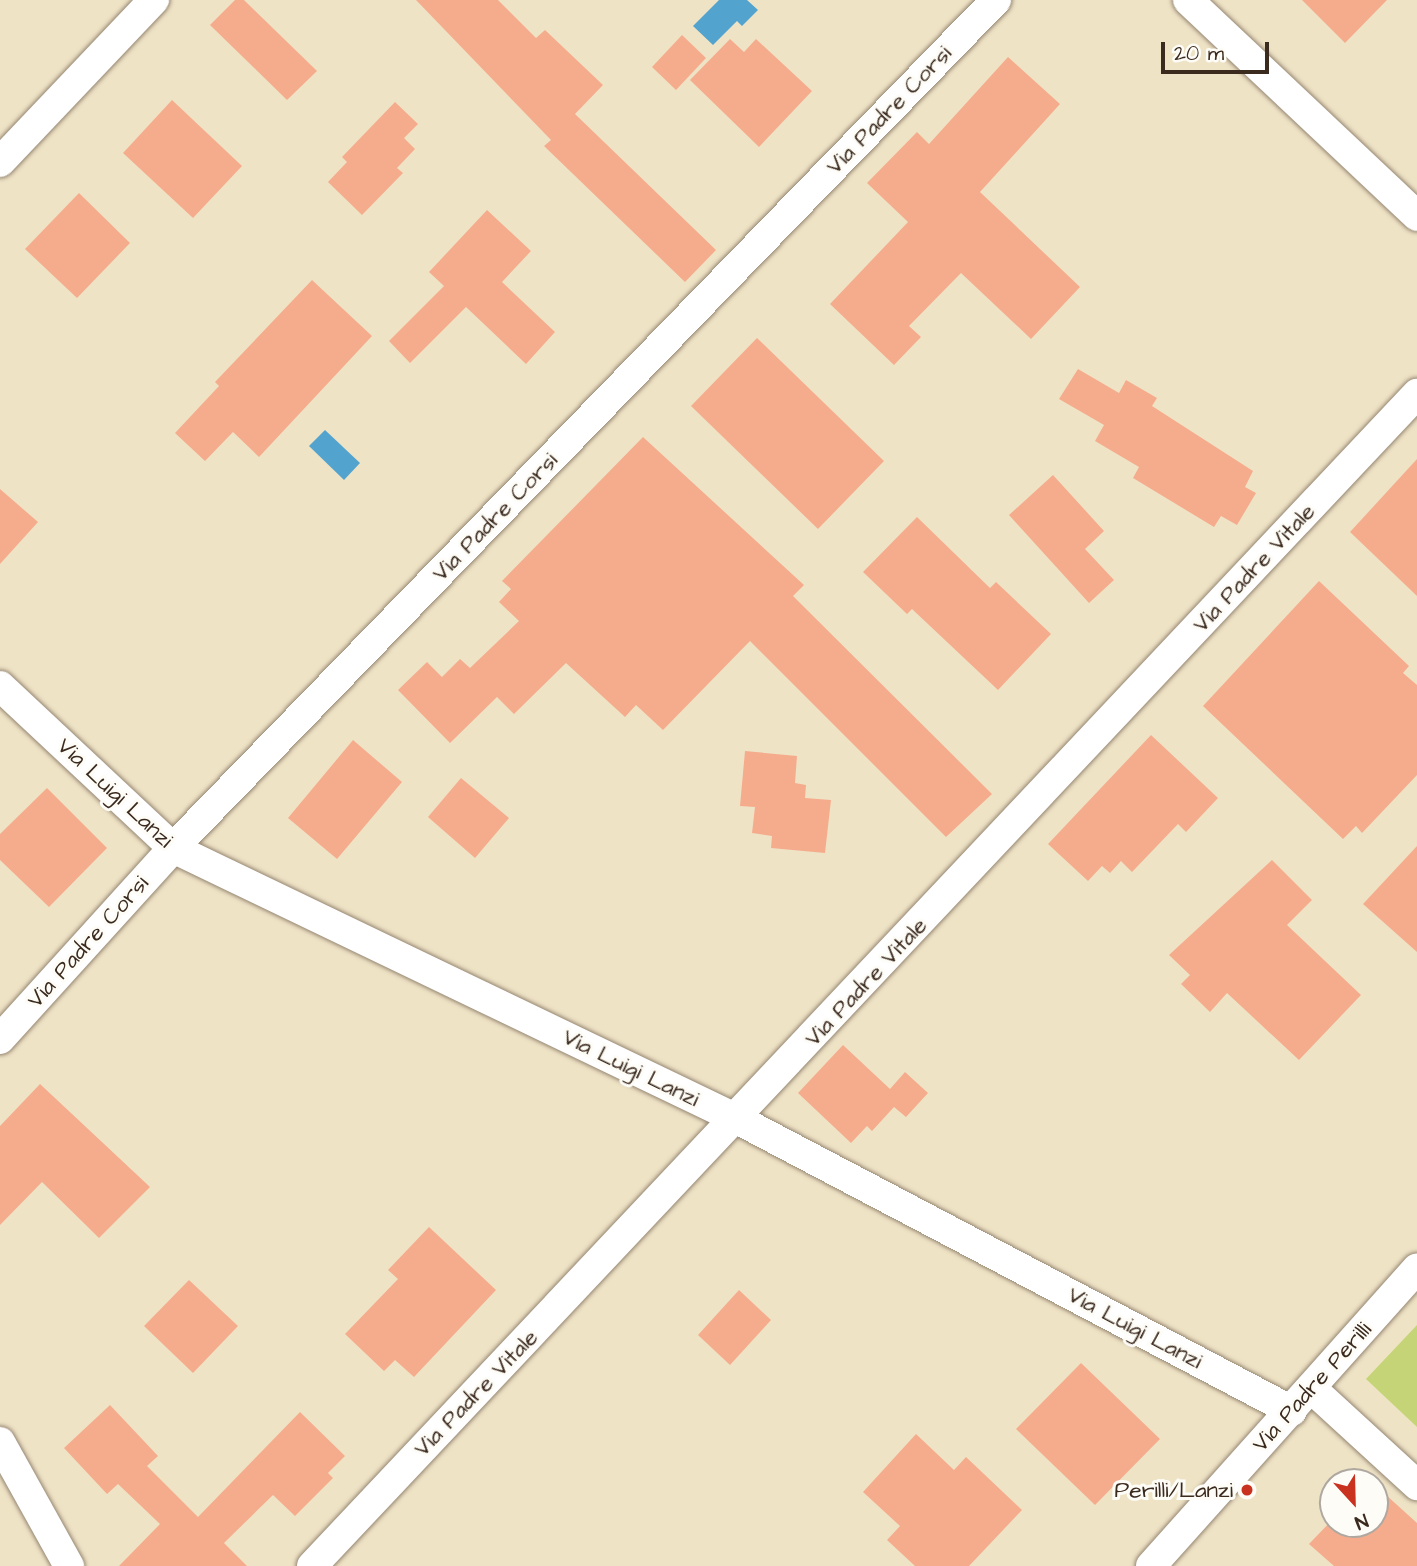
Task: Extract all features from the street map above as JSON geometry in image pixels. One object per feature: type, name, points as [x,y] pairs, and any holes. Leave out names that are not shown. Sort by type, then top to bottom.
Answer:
[{"type":"street","points":[[0,162],[153,0]]},
{"type":"street","name":"Via Padre Corsi","points":[[0,1039],[173,848],[996,0]]},
{"type":"street","points":[[1188,0],[1417,216]]},
{"type":"street","name":"Via Padre Vitale","points":[[312,1566],[737,1119],[1417,394]]},
{"type":"street","name":"Via Luigi Lanzi","points":[[0,686],[173,848],[737,1119],[1302,1399],[1417,1485]]},
{"type":"street","name":"Via Padre Perilli","points":[[1150,1566],[1417,1269]]},
{"type":"street","points":[[0,1442],[69,1566]]},
{"type":"green space","points":[[1417,1325],[1417,1427],[1366,1379]]},
{"type":"water","points":[[719,0],[747,0],[758,10],[742,26],[737,21],[713,45],[693,26]]},
{"type":"water","points":[[325,430],[360,463],[344,480],[309,446]]},
{"type":"building","points":[[235,0],[244,0],[317,71],[287,100],[210,25]]},
{"type":"building","points":[[416,0],[498,0],[536,38],[545,30],[603,85],[575,114],[716,250],[685,282],[544,146],[551,140]]},
{"type":"building","points":[[1302,0],[1387,0],[1345,43]]},
{"type":"building","points":[[682,35],[706,58],[676,90],[652,67]]},
{"type":"building","points":[[730,39],[744,52],[756,39],[812,91],[759,147],[690,80]]},
{"type":"building","points":[[1008,57],[1060,104],[980,192],[1080,287],[1031,339],[961,273],[909,326],[921,337],[894,365],[830,304],[908,222],[867,183],[917,132],[929,144]]},
{"type":"building","points":[[172,100],[242,166],[193,218],[123,153]]},
{"type":"building","points":[[395,102],[418,124],[404,138],[415,149],[397,168],[403,173],[362,215],[328,182],[347,162],[342,157]]},
{"type":"building","points":[[79,193],[130,243],[77,298],[25,249]]},
{"type":"building","points":[[487,210],[531,251],[502,282],[555,332],[526,364],[466,307],[410,363],[389,341],[444,286],[429,272]]},
{"type":"building","points":[[312,280],[372,336],[259,457],[233,432],[205,461],[175,433],[219,386],[215,382]]},
{"type":"building","points":[[757,338],[884,461],[818,529],[691,406]]},
{"type":"building","points":[[1078,369],[1119,393],[1126,380],[1157,398],[1152,406],[1253,471],[1245,487],[1256,493],[1237,525],[1221,516],[1214,527],[1133,478],[1139,467],[1095,441],[1104,425],[1059,399]]},
{"type":"building","points":[[643,437],[804,585],[793,596],[992,794],[946,837],[750,641],[663,730],[636,705],[625,717],[566,663],[514,714],[497,697],[450,743],[398,690],[427,662],[442,677],[460,659],[470,668],[519,621],[499,602],[511,589],[502,581]]},
{"type":"building","points":[[1417,459],[1417,596],[1350,532]]},
{"type":"building","points":[[1053,475],[1104,531],[1085,549],[1114,580],[1089,603],[1009,515]]},
{"type":"building","points":[[0,489],[38,522],[0,564]]},
{"type":"building","points":[[917,517],[990,588],[996,582],[1051,634],[998,690],[912,609],[907,614],[863,572]]},
{"type":"building","points":[[1319,581],[1409,666],[1403,673],[1417,685],[1417,775],[1362,833],[1356,826],[1343,839],[1203,706]]},
{"type":"building","points":[[1151,735],[1218,798],[1186,832],[1178,824],[1132,872],[1121,861],[1110,873],[1102,866],[1088,881],[1048,844]]},
{"type":"building","points":[[353,740],[402,782],[337,859],[288,818]]},
{"type":"building","points":[[745,751],[797,756],[795,783],[806,785],[805,798],[831,800],[825,853],[771,848],[772,836],[752,833],[755,807],[740,806]]},
{"type":"building","points":[[461,778],[509,818],[475,858],[428,817]]},
{"type":"building","points":[[47,788],[107,848],[49,907],[0,860],[0,834]]},
{"type":"building","points":[[1417,846],[1417,952],[1363,904]]},
{"type":"building","points":[[1272,860],[1312,900],[1287,925],[1361,995],[1299,1060],[1227,993],[1210,1012],[1181,984],[1190,975],[1169,955]]},
{"type":"building","points":[[843,1045],[890,1089],[905,1072],[928,1093],[906,1117],[894,1107],[872,1131],[867,1126],[851,1143],[798,1093]]},
{"type":"building","points":[[40,1084],[150,1187],[99,1238],[42,1182],[0,1225],[0,1126]]},
{"type":"building","points":[[429,1227],[496,1290],[414,1377],[395,1360],[384,1371],[345,1334],[398,1279],[388,1270]]},
{"type":"building","points":[[189,1280],[238,1326],[193,1373],[144,1326]]},
{"type":"building","points":[[739,1290],[771,1320],[730,1365],[698,1335]]},
{"type":"building","points":[[1081,1363],[1160,1439],[1095,1505],[1016,1429]]},
{"type":"building","points":[[110,1405],[158,1456],[147,1466],[198,1517],[300,1412],[345,1456],[328,1473],[333,1478],[295,1516],[273,1495],[224,1543],[247,1566],[119,1566],[160,1524],[118,1484],[107,1494],[64,1448]]},
{"type":"building","points":[[916,1434],[954,1470],[966,1457],[1022,1510],[969,1566],[915,1566],[887,1540],[900,1526],[863,1492]]},
{"type":"building","points":[[1389,1498],[1417,1523],[1417,1566],[1334,1566],[1309,1544],[1319,1534],[1319,1538],[1389,1538]]},
{"type":"place","name":"Perilli/Lanzi","points":[[1247,1490]]}]
